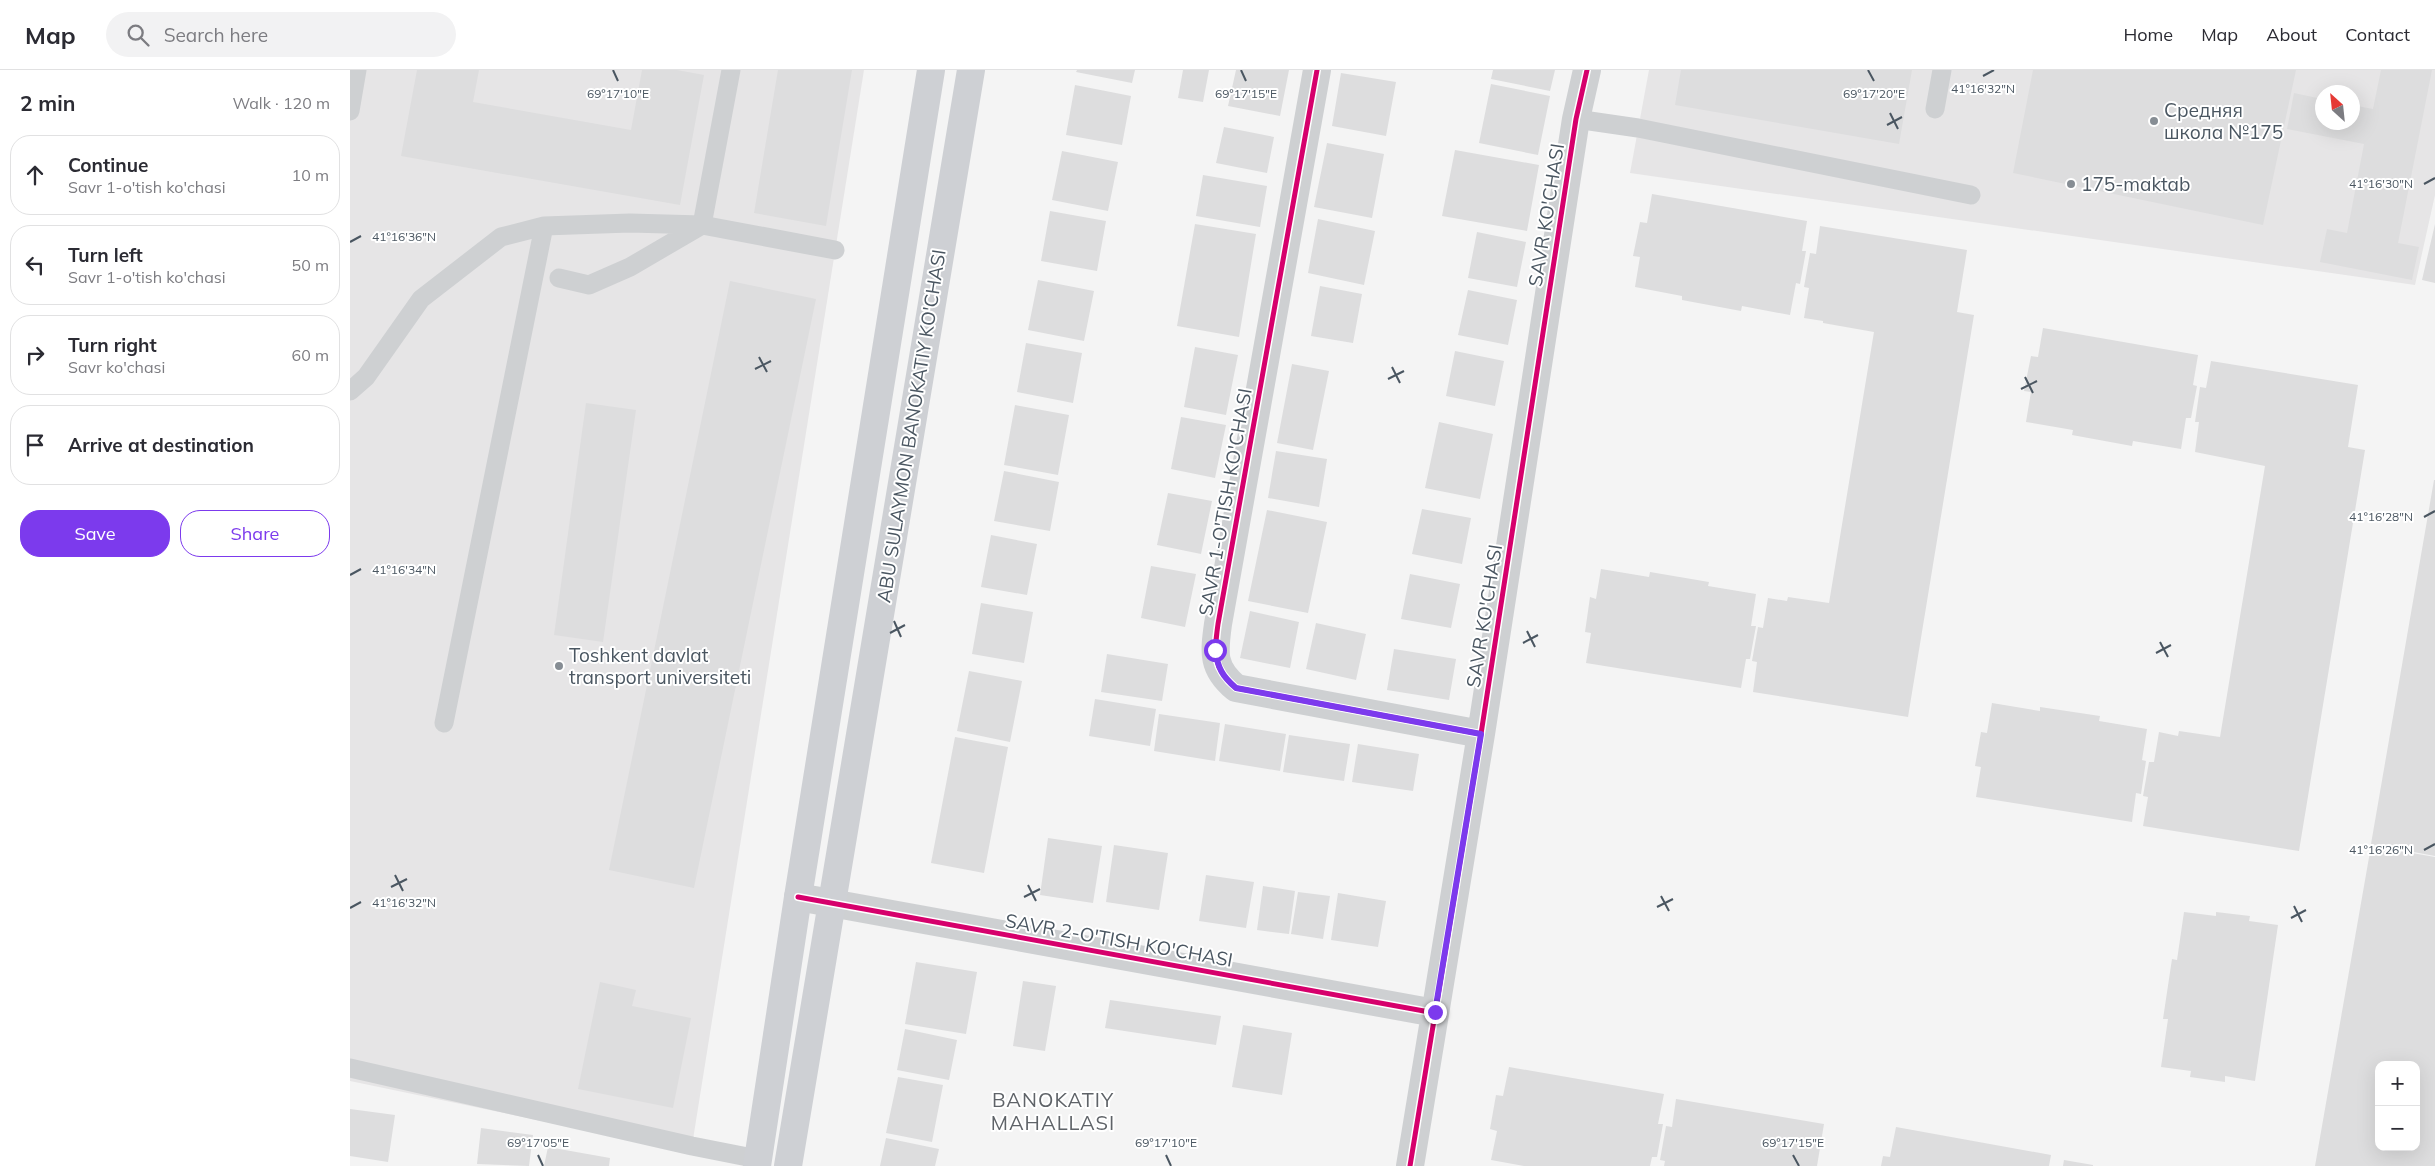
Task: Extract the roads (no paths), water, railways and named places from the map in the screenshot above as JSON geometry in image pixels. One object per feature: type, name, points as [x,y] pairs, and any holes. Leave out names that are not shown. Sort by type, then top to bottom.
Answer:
[{"type":"main road","name":"ABU SULAYMON BANOKATIY KO'CHASI","points":[[758,1162],[798,897],[931,70]]},
{"type":"main road","name":"ABU SULAYMON BANOKATIY KO'CHASI","points":[[788,1166],[971,70]]},
{"type":"street","name":"SAVR 1-O'TISH KO'CHASI","points":[[1317,70],[1218,624],[1215,650],[1218,669],[1224,678],[1236,688],[1481,734]]},
{"type":"street","name":"SAVR KO'CHASI","points":[[1410,1166],[1481,734],[1576,118],[1587,70]]},
{"type":"street","name":"SAVR 2-O'TISH KO'CHASI","points":[[798,897],[1435,1012]]},
{"type":"lane","points":[[350,111],[357,70]]},
{"type":"lane","points":[[559,278],[590,285],[630,267],[702,225],[732,70]]},
{"type":"lane","points":[[1935,109],[1942,70]]},
{"type":"lane","points":[[1576,118],[1638,128],[1971,195]]},
{"type":"lane","points":[[350,391],[366,377],[421,299],[501,237],[544,226],[630,223],[702,225],[835,250]]},
{"type":"lane","points":[[444,723],[544,226]]},
{"type":"lane","points":[[350,1068],[758,1162]]},
{"type":"place","name":"Средняя школа №175","points":[[2154,121]]},
{"type":"place","name":"175-maktab","points":[[2071,184]]},
{"type":"place","name":"Toshkent davlat transport universiteti","points":[[559,666]]},
{"type":"district","name":"BANOKATIY MAHALLASI","points":[[1053,1110]]}]
